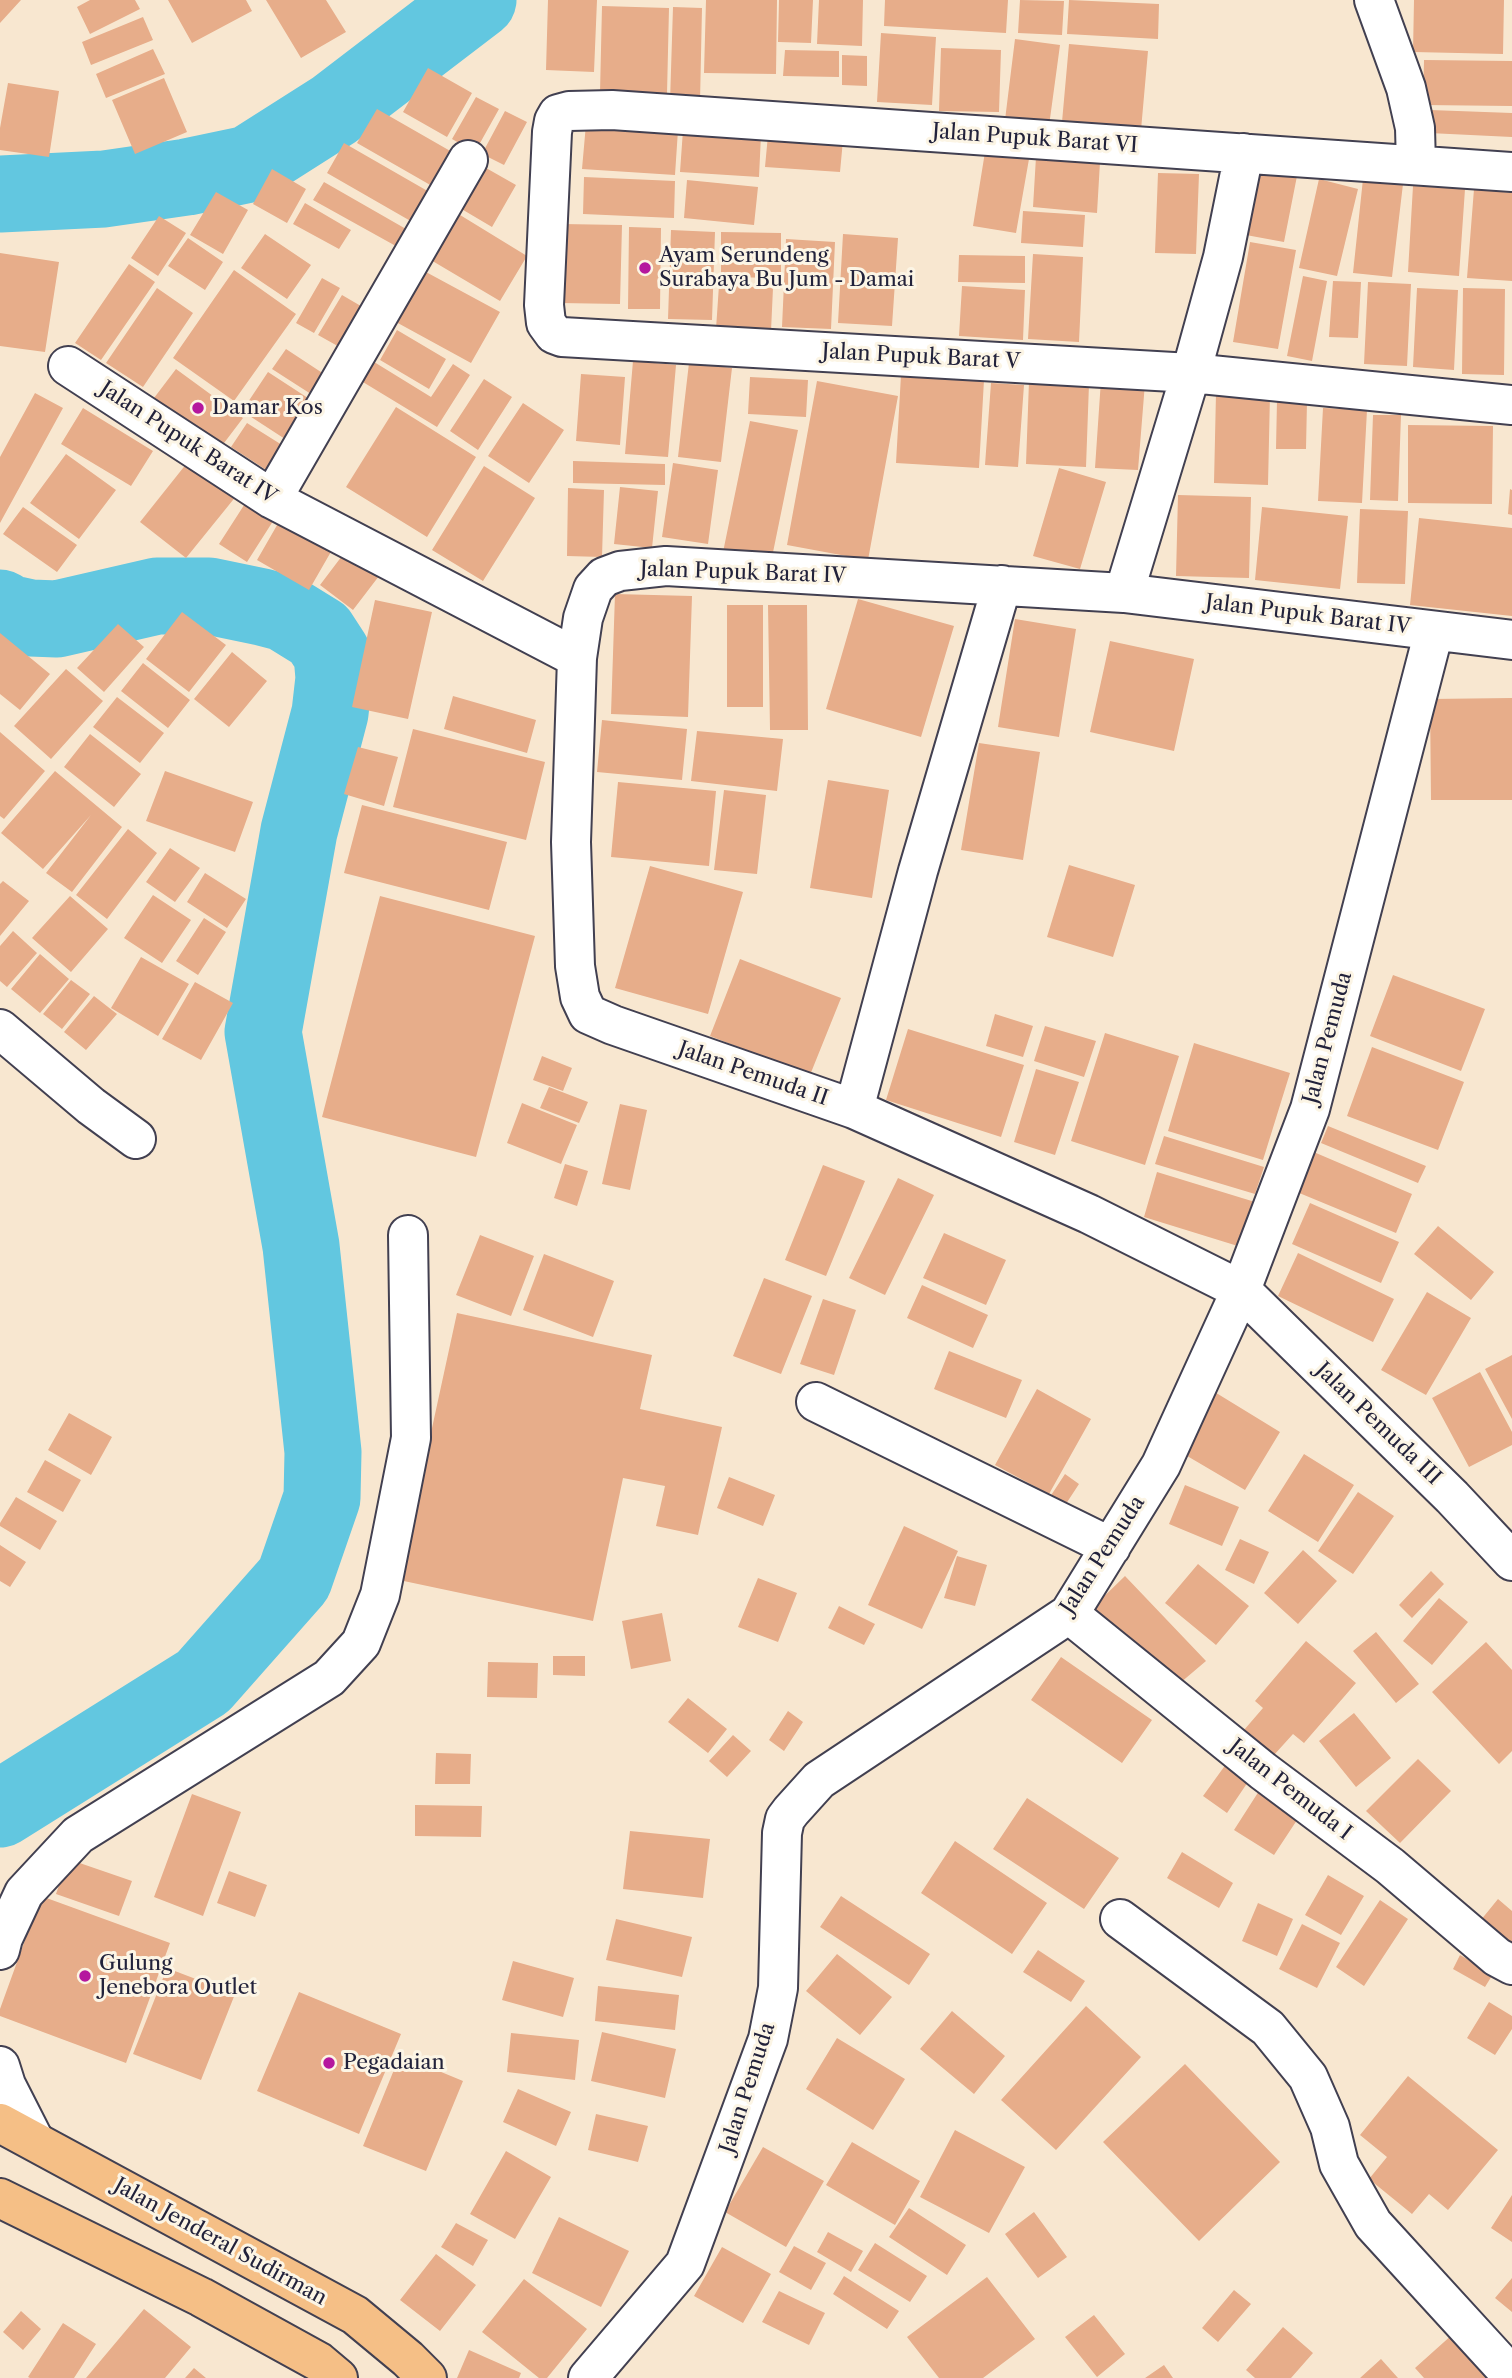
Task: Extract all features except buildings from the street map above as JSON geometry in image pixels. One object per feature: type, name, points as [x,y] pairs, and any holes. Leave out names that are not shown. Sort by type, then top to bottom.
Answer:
[{"type":"highway","name":"Jalan Jenderal Sudirman","points":[[0,2123],[355,2315],[427,2378]]},
{"type":"highway","points":[[0,2198],[201,2297],[319,2362],[338,2378]]},
{"type":"street","points":[[1374,0],[1406,88],[1415,128],[1416,165]]},
{"type":"street","name":"Jalan Pupuk Barat VI","points":[[558,114],[569,111],[612,110],[1512,172]]},
{"type":"street","name":"Jalan Pupuk Barat V","points":[[558,114],[554,121],[550,148],[544,305],[545,323],[554,334],[572,338],[1191,373],[1512,405]]},
{"type":"street","points":[[1125,593],[1223,257],[1244,153]]},
{"type":"street","points":[[272,499],[468,159]]},
{"type":"street","name":"Jalan Pupuk Barat IV","points":[[68,366],[272,499],[577,658],[583,618],[593,589],[604,577],[620,571],[666,566],[1125,593],[1512,640]]},
{"type":"street","points":[[854,1109],[918,871],[1002,585]]},
{"type":"street","name":"Jalan Pemuda","points":[[587,2378],[685,2264],[768,2039],[778,1988],[782,1833],[790,1811],[819,1780],[1069,1614],[1161,1465],[1241,1290],[1310,1109],[1434,631]]},
{"type":"street","name":"Jalan Pemuda II","points":[[577,658],[571,842],[575,966],[580,997],[588,1014],[613,1026],[854,1109],[1089,1214],[1241,1290]]},
{"type":"street","points":[[0,1029],[99,1112],[136,1139]]},
{"type":"street","points":[[0,1950],[24,1893],[78,1835],[329,1678],[361,1643],[380,1595],[411,1438],[408,1236]]},
{"type":"street","name":"Jalan Pemuda III","points":[[1241,1290],[1452,1497],[1512,1561]]},
{"type":"street","points":[[816,1402],[1111,1547]]},
{"type":"street","name":"Jalan Pemuda I","points":[[1069,1614],[1264,1771],[1390,1866],[1497,1957],[1512,1965]]},
{"type":"street","points":[[1120,1919],[1268,2028],[1308,2077],[1330,2127],[1339,2164],[1373,2224],[1512,2376]]},
{"type":"street","points":[[0,2066],[6,2085],[34,2140]]},
{"type":"waterway","points":[[0,194],[104,189],[187,177],[249,164],[334,110],[478,0]]},
{"type":"waterway","points":[[0,608],[8,613],[31,618],[57,619],[157,596],[209,596],[262,607],[285,613],[319,634],[332,654],[334,678],[330,713],[299,831],[263,1032],[301,1246],[323,1452],[322,1498],[294,1579],[203,1682],[0,1809]]},
{"type":"place","name":"Ayam Serundeng Surabaya Bu Jum - Damai","points":[[645,268]]},
{"type":"place","name":"Damar Kos","points":[[198,408]]},
{"type":"place","name":"Gulung Jenebora Outlet","points":[[85,1976]]},
{"type":"place","name":"Pegadaian","points":[[329,2063]]}]
